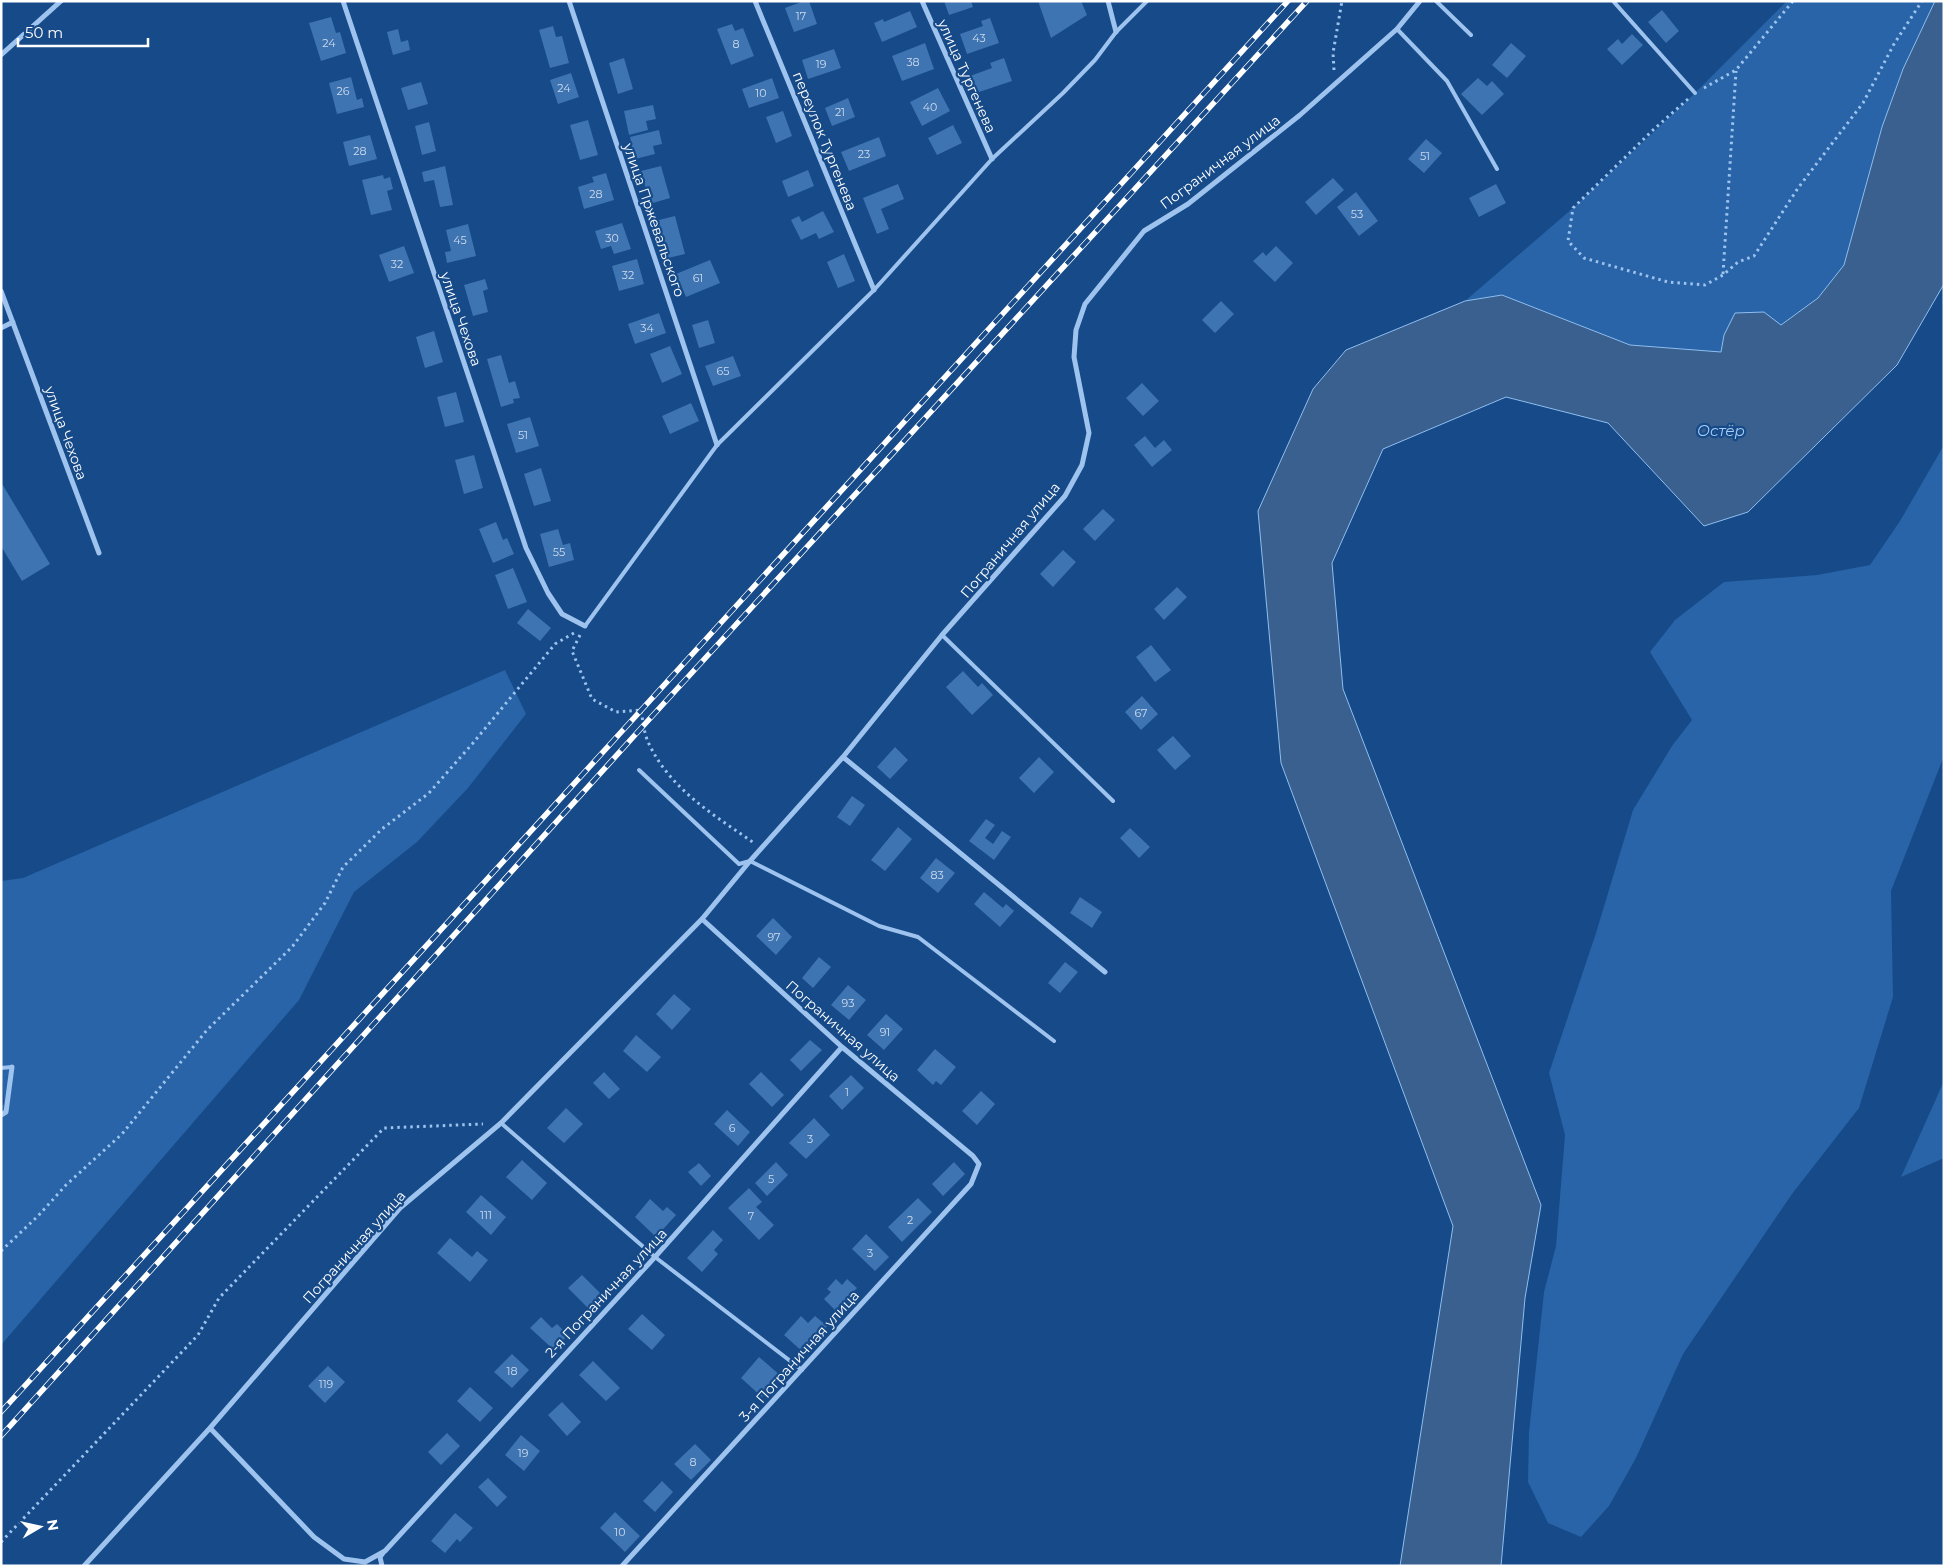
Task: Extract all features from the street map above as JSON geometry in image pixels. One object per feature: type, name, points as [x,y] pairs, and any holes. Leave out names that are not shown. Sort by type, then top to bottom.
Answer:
[{"type":"street","points":[[1,55],[61,1]]},
{"type":"street","name":"улица Чехова","points":[[343,1],[526,548],[548,593],[562,614],[585,626]]},
{"type":"street","name":"улица Пржевальского","points":[[569,1],[718,445]]},
{"type":"street","name":"переулок Тургенева","points":[[755,1],[874,290]]},
{"type":"street","name":"улица Тургенева","points":[[922,1],[992,159]]},
{"type":"street","points":[[1108,1],[1116,32]]},
{"type":"street","name":"Пограничная улица","points":[[84,1566],[210,1428],[400,1208],[501,1123],[702,919],[761,848],[843,757],[942,636],[1065,496],[1082,465],[1089,433],[1074,357],[1076,330],[1085,304],[1144,231],[1188,204],[1334,86],[1397,29],[1420,1]]},
{"type":"street","name":"улица Чехова","points":[[1,291],[99,553]]},
{"type":"street","points":[[1,328],[13,322]]},
{"type":"street","points":[[843,757],[1105,972]]},
{"type":"street","name":"Пограничная улица","points":[[702,919],[842,1048],[974,1156]]},
{"type":"street","name":"2-я Пограничная улица","points":[[210,1428],[314,1538],[344,1559],[365,1562],[385,1551],[656,1257],[842,1048]]},
{"type":"street","points":[[1,1115],[6,1112],[12,1067]]},
{"type":"street","name":"3-я Пограничная улица","points":[[622,1566],[971,1184],[979,1164],[974,1156]]},
{"type":"street","points":[[382,1566],[380,1557],[385,1551]]},
{"type":"lane","points":[[585,626],[718,445],[874,290],[992,159],[1063,93],[1095,60],[1116,32],[1147,1]]},
{"type":"lane","points":[[1436,1],[1471,35]]},
{"type":"lane","points":[[1613,1],[1695,93]]},
{"type":"lane","points":[[1397,29],[1447,81],[1497,169]]},
{"type":"lane","points":[[942,636],[1113,801]]},
{"type":"lane","points":[[639,770],[740,864],[750,861],[879,926],[918,937],[1054,1041]]},
{"type":"lane","points":[[1,1068],[12,1067]]},
{"type":"lane","points":[[501,1123],[656,1257],[802,1370]]},
{"type":"path","points":[[1334,86],[1333,53],[1342,1]]},
{"type":"path","points":[[1794,1],[1736,70],[1695,93],[1573,208],[1568,241],[1584,258],[1668,282],[1705,285],[1723,275],[1738,262],[1754,256],[1798,188],[1863,103],[1894,44],[1922,1]]},
{"type":"path","points":[[1723,275],[1736,70]]},
{"type":"path","points":[[585,626],[572,651],[592,699],[616,712],[641,710],[648,742],[664,770],[694,802],[761,848]]},
{"type":"path","points":[[1,1250],[38,1216],[66,1185],[122,1134],[207,1030],[292,947],[325,902],[343,867],[382,829],[429,793],[555,644],[585,626]]},
{"type":"path","points":[[1,1542],[198,1335],[219,1298],[384,1128],[501,1123]]},
{"type":"shaded area","points":[[1787,1],[1935,1],[1903,69],[1882,127],[1844,265],[1818,298],[1781,325],[1764,313],[1724,335],[1721,352],[1630,345],[1502,295],[1465,301],[1573,208],[1695,93]]},
{"type":"shaded area","points":[[1944,445],[1944,756],[1891,891],[1893,997],[1859,1108],[1792,1194],[1683,1354],[1636,1458],[1609,1506],[1581,1537],[1548,1523],[1528,1482],[1529,1432],[1544,1292],[1556,1246],[1565,1135],[1549,1073],[1596,933],[1633,810],[1672,746],[1692,720],[1650,652],[1675,620],[1724,582],[1817,575],[1870,565],[1900,521]]},
{"type":"shaded area","points":[[505,670],[526,714],[468,788],[417,842],[354,892],[299,1000],[1,1345],[1,1106],[4,1104],[1,1059],[1,881],[23,878]]},
{"type":"shaded area","points":[[1944,1081],[1944,1158],[1901,1177]]},
{"type":"water","name":"Остёр","points":[[1935,1],[1944,1],[1944,284],[1897,365],[1748,512],[1704,526],[1608,423],[1506,397],[1383,449],[1332,563],[1343,689],[1541,1205],[1525,1298],[1501,1566],[1400,1566],[1453,1226],[1281,763],[1258,511],[1313,389],[1346,350],[1465,301],[1502,295],[1630,345],[1721,352],[1724,335],[1735,313],[1764,312],[1781,325],[1818,298],[1844,265],[1882,127],[1903,69]]},
{"type":"building","points":[[809,1],[817,24],[794,32],[785,8]]},
{"type":"building","points":[[944,1],[971,1],[973,7],[949,15]]},
{"type":"building","points":[[1038,1],[1081,1],[1087,15],[1051,38]]},
{"type":"building","points":[[1662,10],[1679,31],[1666,43],[1648,22]]},
{"type":"building","points":[[910,11],[917,27],[882,42],[874,23],[883,19],[884,22]]},
{"type":"building","points":[[331,17],[336,33],[340,32],[346,53],[321,61],[309,23]]},
{"type":"building","points":[[990,18],[999,43],[967,54],[960,34],[983,26],[981,21]]},
{"type":"building","points":[[732,24],[735,31],[743,28],[754,56],[731,65],[717,29]]},
{"type":"building","points":[[553,26],[556,37],[562,36],[569,63],[550,68],[539,30]]},
{"type":"building","points":[[398,29],[401,42],[408,40],[410,50],[393,55],[387,32]]},
{"type":"building","points":[[1632,34],[1643,45],[1622,65],[1607,49],[1618,39],[1622,44]]},
{"type":"building","points":[[925,43],[934,69],[902,81],[892,56]]},
{"type":"building","points":[[1511,43],[1526,56],[1507,78],[1492,65]]},
{"type":"building","points":[[834,49],[841,68],[808,79],[802,60]]},
{"type":"building","points":[[624,58],[633,89],[618,94],[609,63]]},
{"type":"building","points":[[1004,58],[1012,81],[976,93],[970,76],[992,68],[990,63]]},
{"type":"building","points":[[571,73],[579,97],[558,104],[550,80]]},
{"type":"building","points":[[351,77],[357,100],[362,98],[364,107],[337,114],[329,83]]},
{"type":"building","points":[[772,78],[779,98],[749,108],[742,89]]},
{"type":"building","points":[[1478,78],[1487,86],[1492,81],[1504,94],[1482,115],[1461,94]]},
{"type":"building","points":[[421,82],[428,104],[408,110],[401,88]]},
{"type":"building","points":[[938,88],[950,111],[922,126],[910,102]]},
{"type":"building","points":[[848,98],[855,117],[832,126],[825,108]]},
{"type":"building","points":[[653,105],[656,119],[646,121],[648,130],[629,135],[624,111]]},
{"type":"building","points":[[783,111],[792,136],[776,143],[766,117]]},
{"type":"building","points":[[588,120],[598,155],[580,160],[570,125]]},
{"type":"building","points":[[429,122],[436,151],[422,155],[415,126]]},
{"type":"building","points":[[953,125],[962,143],[937,155],[928,138]]},
{"type":"building","points":[[659,130],[662,144],[653,146],[655,154],[635,159],[630,137]]},
{"type":"building","points":[[370,135],[377,159],[349,166],[343,142]]},
{"type":"building","points":[[879,137],[886,156],[849,171],[841,152]]},
{"type":"building","points":[[1426,139],[1442,153],[1424,173],[1408,159]]},
{"type":"building","points":[[445,166],[453,205],[440,207],[434,180],[424,182],[422,172]]},
{"type":"building","points":[[661,166],[670,198],[646,205],[644,197],[648,196],[641,171]]},
{"type":"building","points":[[808,170],[814,186],[788,197],[782,181]]},
{"type":"building","points":[[606,173],[614,200],[584,209],[578,187],[594,182],[592,177]]},
{"type":"building","points":[[383,175],[384,179],[390,177],[393,189],[387,191],[392,210],[371,215],[362,180]]},
{"type":"building","points":[[1333,178],[1344,190],[1316,215],[1305,202]]},
{"type":"building","points":[[898,184],[904,199],[881,209],[889,229],[877,234],[863,198]]},
{"type":"building","points":[[1496,184],[1506,203],[1479,217],[1469,198]]},
{"type":"building","points":[[1356,192],[1378,221],[1359,236],[1337,207]]},
{"type":"building","points":[[823,211],[834,232],[819,239],[816,233],[801,240],[791,220],[799,216],[802,222]]},
{"type":"building","points":[[675,216],[685,254],[664,259],[655,221]]},
{"type":"building","points":[[622,223],[631,249],[614,254],[611,246],[601,249],[595,231]]},
{"type":"building","points":[[468,224],[476,256],[447,263],[445,252],[451,251],[446,230]]},
{"type":"building","points":[[404,246],[414,273],[389,282],[379,255]]},
{"type":"building","points":[[1276,246],[1293,263],[1275,282],[1253,261],[1263,252],[1266,256]]},
{"type":"building","points":[[844,254],[855,281],[838,288],[827,262]]},
{"type":"building","points":[[637,259],[644,284],[619,291],[612,266]]},
{"type":"building","points":[[710,260],[720,283],[686,297],[676,274]]},
{"type":"building","points":[[485,279],[488,289],[483,291],[488,312],[473,316],[464,285]]},
{"type":"building","points":[[1221,301],[1234,314],[1215,333],[1202,320]]},
{"type":"building","points":[[659,313],[666,333],[635,344],[628,324]]},
{"type":"building","points":[[708,320],[715,343],[699,348],[692,325]]},
{"type":"building","points":[[434,331],[443,362],[425,368],[416,337]]},
{"type":"building","points":[[670,346],[682,374],[662,383],[650,354]]},
{"type":"building","points":[[501,355],[509,383],[515,381],[520,398],[513,399],[514,403],[501,407],[487,359]]},
{"type":"building","points":[[733,356],[741,376],[713,386],[705,366]]},
{"type":"building","points":[[1142,383],[1159,401],[1143,416],[1126,398]]},
{"type":"building","points":[[456,392],[464,422],[445,427],[437,397]]},
{"type":"building","points":[[691,403],[699,421],[670,434],[662,416]]},
{"type":"building","points":[[530,417],[539,446],[516,453],[507,424]]},
{"type":"building","points":[[1145,436],[1155,448],[1164,440],[1172,450],[1152,467],[1134,445]]},
{"type":"building","points":[[474,455],[483,488],[464,494],[455,460]]},
{"type":"building","points":[[541,468],[551,501],[534,506],[524,474]]},
{"type":"building","points":[[1,482],[50,564],[22,581],[1,546]]},
{"type":"building","points":[[1103,509],[1115,520],[1095,541],[1083,529]]},
{"type":"building","points":[[496,522],[503,540],[507,538],[514,554],[493,563],[479,529]]},
{"type":"building","points":[[558,529],[563,545],[570,543],[574,560],[549,567],[540,534]]},
{"type":"building","points":[[1063,550],[1076,562],[1053,587],[1040,574]]},
{"type":"building","points":[[513,568],[527,602],[508,609],[495,575]]},
{"type":"building","points":[[1177,587],[1187,597],[1164,620],[1154,609]]},
{"type":"building","points":[[528,609],[551,628],[540,641],[517,623]]},
{"type":"building","points":[[1151,645],[1171,670],[1155,682],[1136,657]]},
{"type":"building","points":[[963,671],[978,687],[982,683],[993,695],[972,715],[946,687]]},
{"type":"building","points":[[1142,696],[1158,714],[1141,730],[1125,712]]},
{"type":"building","points":[[1173,736],[1191,756],[1175,770],[1157,750]]},
{"type":"building","points":[[895,747],[908,760],[890,779],[877,767]]},
{"type":"building","points":[[1039,757],[1054,772],[1034,793],[1019,778]]},
{"type":"building","points":[[852,796],[865,805],[850,826],[837,817]]},
{"type":"building","points":[[986,819],[995,825],[985,838],[993,844],[1002,831],[1011,837],[994,860],[969,841]]},
{"type":"building","points":[[898,827],[912,839],[885,871],[871,860]]},
{"type":"building","points":[[1130,828],[1150,847],[1139,858],[1120,838]]},
{"type":"building","points":[[936,858],[955,873],[938,893],[920,878]]},
{"type":"building","points":[[984,892],[1003,908],[1006,904],[1014,911],[1000,927],[974,904]]},
{"type":"building","points":[[1080,897],[1102,912],[1092,928],[1070,913]]},
{"type":"building","points":[[773,918],[792,937],[776,955],[756,936]]},
{"type":"building","points":[[819,957],[831,967],[813,988],[802,978]]},
{"type":"building","points":[[1065,962],[1078,972],[1060,993],[1048,983]]},
{"type":"building","points":[[848,985],[866,1000],[849,1020],[831,1005]]},
{"type":"building","points":[[674,994],[691,1009],[672,1030],[656,1014]]},
{"type":"building","points":[[886,1014],[903,1029],[884,1050],[867,1035]]},
{"type":"building","points":[[636,1035],[661,1057],[647,1072],[623,1051]]},
{"type":"building","points":[[810,1040],[822,1050],[801,1071],[790,1060]]},
{"type":"building","points":[[935,1049],[956,1067],[941,1085],[936,1081],[933,1085],[917,1070]]},
{"type":"building","points":[[604,1072],[620,1089],[609,1099],[593,1083]]},
{"type":"building","points":[[761,1072],[784,1095],[772,1107],[749,1084]]},
{"type":"building","points":[[851,1075],[864,1088],[842,1110],[829,1096]]},
{"type":"building","points":[[981,1091],[995,1104],[977,1125],[962,1111]]},
{"type":"building","points":[[566,1108],[583,1124],[564,1143],[547,1128]]},
{"type":"building","points":[[727,1110],[750,1132],[738,1146],[714,1124]]},
{"type":"building","points":[[814,1118],[830,1135],[806,1159],[789,1143]]},
{"type":"building","points":[[522,1160],[547,1183],[532,1200],[506,1177]]},
{"type":"building","points":[[776,1162],[788,1175],[767,1196],[755,1183]]},
{"type":"building","points":[[954,1162],[965,1174],[943,1196],[932,1184]]},
{"type":"building","points":[[699,1163],[711,1176],[701,1186],[688,1172]]},
{"type":"building","points":[[749,1188],[762,1202],[756,1207],[774,1225],[759,1240],[728,1208]]},
{"type":"building","points":[[481,1195],[506,1217],[491,1235],[466,1212]]},
{"type":"building","points":[[918,1198],[932,1212],[902,1242],[888,1227]]},
{"type":"building","points":[[650,1199],[663,1211],[667,1207],[676,1215],[656,1237],[635,1217]]},
{"type":"building","points":[[713,1230],[723,1240],[714,1250],[718,1254],[702,1272],[687,1258]]},
{"type":"building","points":[[866,1234],[889,1257],[875,1271],[852,1249]]},
{"type":"building","points":[[450,1238],[472,1257],[477,1251],[488,1260],[470,1282],[437,1253]]},
{"type":"building","points":[[582,1275],[604,1297],[590,1310],[568,1288]]},
{"type":"building","points":[[836,1279],[842,1285],[847,1279],[857,1288],[835,1310],[824,1299],[831,1292],[827,1289]]},
{"type":"building","points":[[642,1314],[665,1335],[652,1350],[628,1329]]},
{"type":"building","points":[[801,1316],[808,1323],[815,1316],[827,1326],[804,1353],[784,1335]]},
{"type":"building","points":[[541,1317],[552,1328],[557,1324],[568,1335],[554,1350],[530,1328]]},
{"type":"building","points":[[512,1354],[529,1370],[512,1388],[494,1372]]},
{"type":"building","points":[[759,1357],[781,1376],[762,1397],[741,1378]]},
{"type":"building","points":[[593,1361],[620,1388],[606,1401],[579,1375]]},
{"type":"building","points":[[328,1366],[345,1382],[325,1403],[308,1386]]},
{"type":"building","points":[[470,1387],[493,1408],[480,1422],[457,1401]]},
{"type":"building","points":[[562,1402],[581,1422],[567,1436],[548,1415]]},
{"type":"building","points":[[447,1433],[460,1446],[441,1465],[428,1452]]},
{"type":"building","points":[[521,1435],[540,1451],[524,1471],[505,1455]]},
{"type":"building","points":[[695,1444],[711,1460],[691,1480],[674,1464]]},
{"type":"building","points":[[488,1478],[507,1497],[497,1507],[478,1487]]},
{"type":"building","points":[[662,1481],[673,1492],[655,1512],[643,1501]]},
{"type":"building","points":[[615,1512],[640,1536],[625,1552],[600,1528]]},
{"type":"building","points":[[455,1513],[473,1528],[460,1542],[457,1539],[445,1553],[431,1541]]},
{"type":"railway","points":[[1,1412],[1288,1]]},
{"type":"railway","points":[[1,1436],[644,725],[1307,1]]}]
